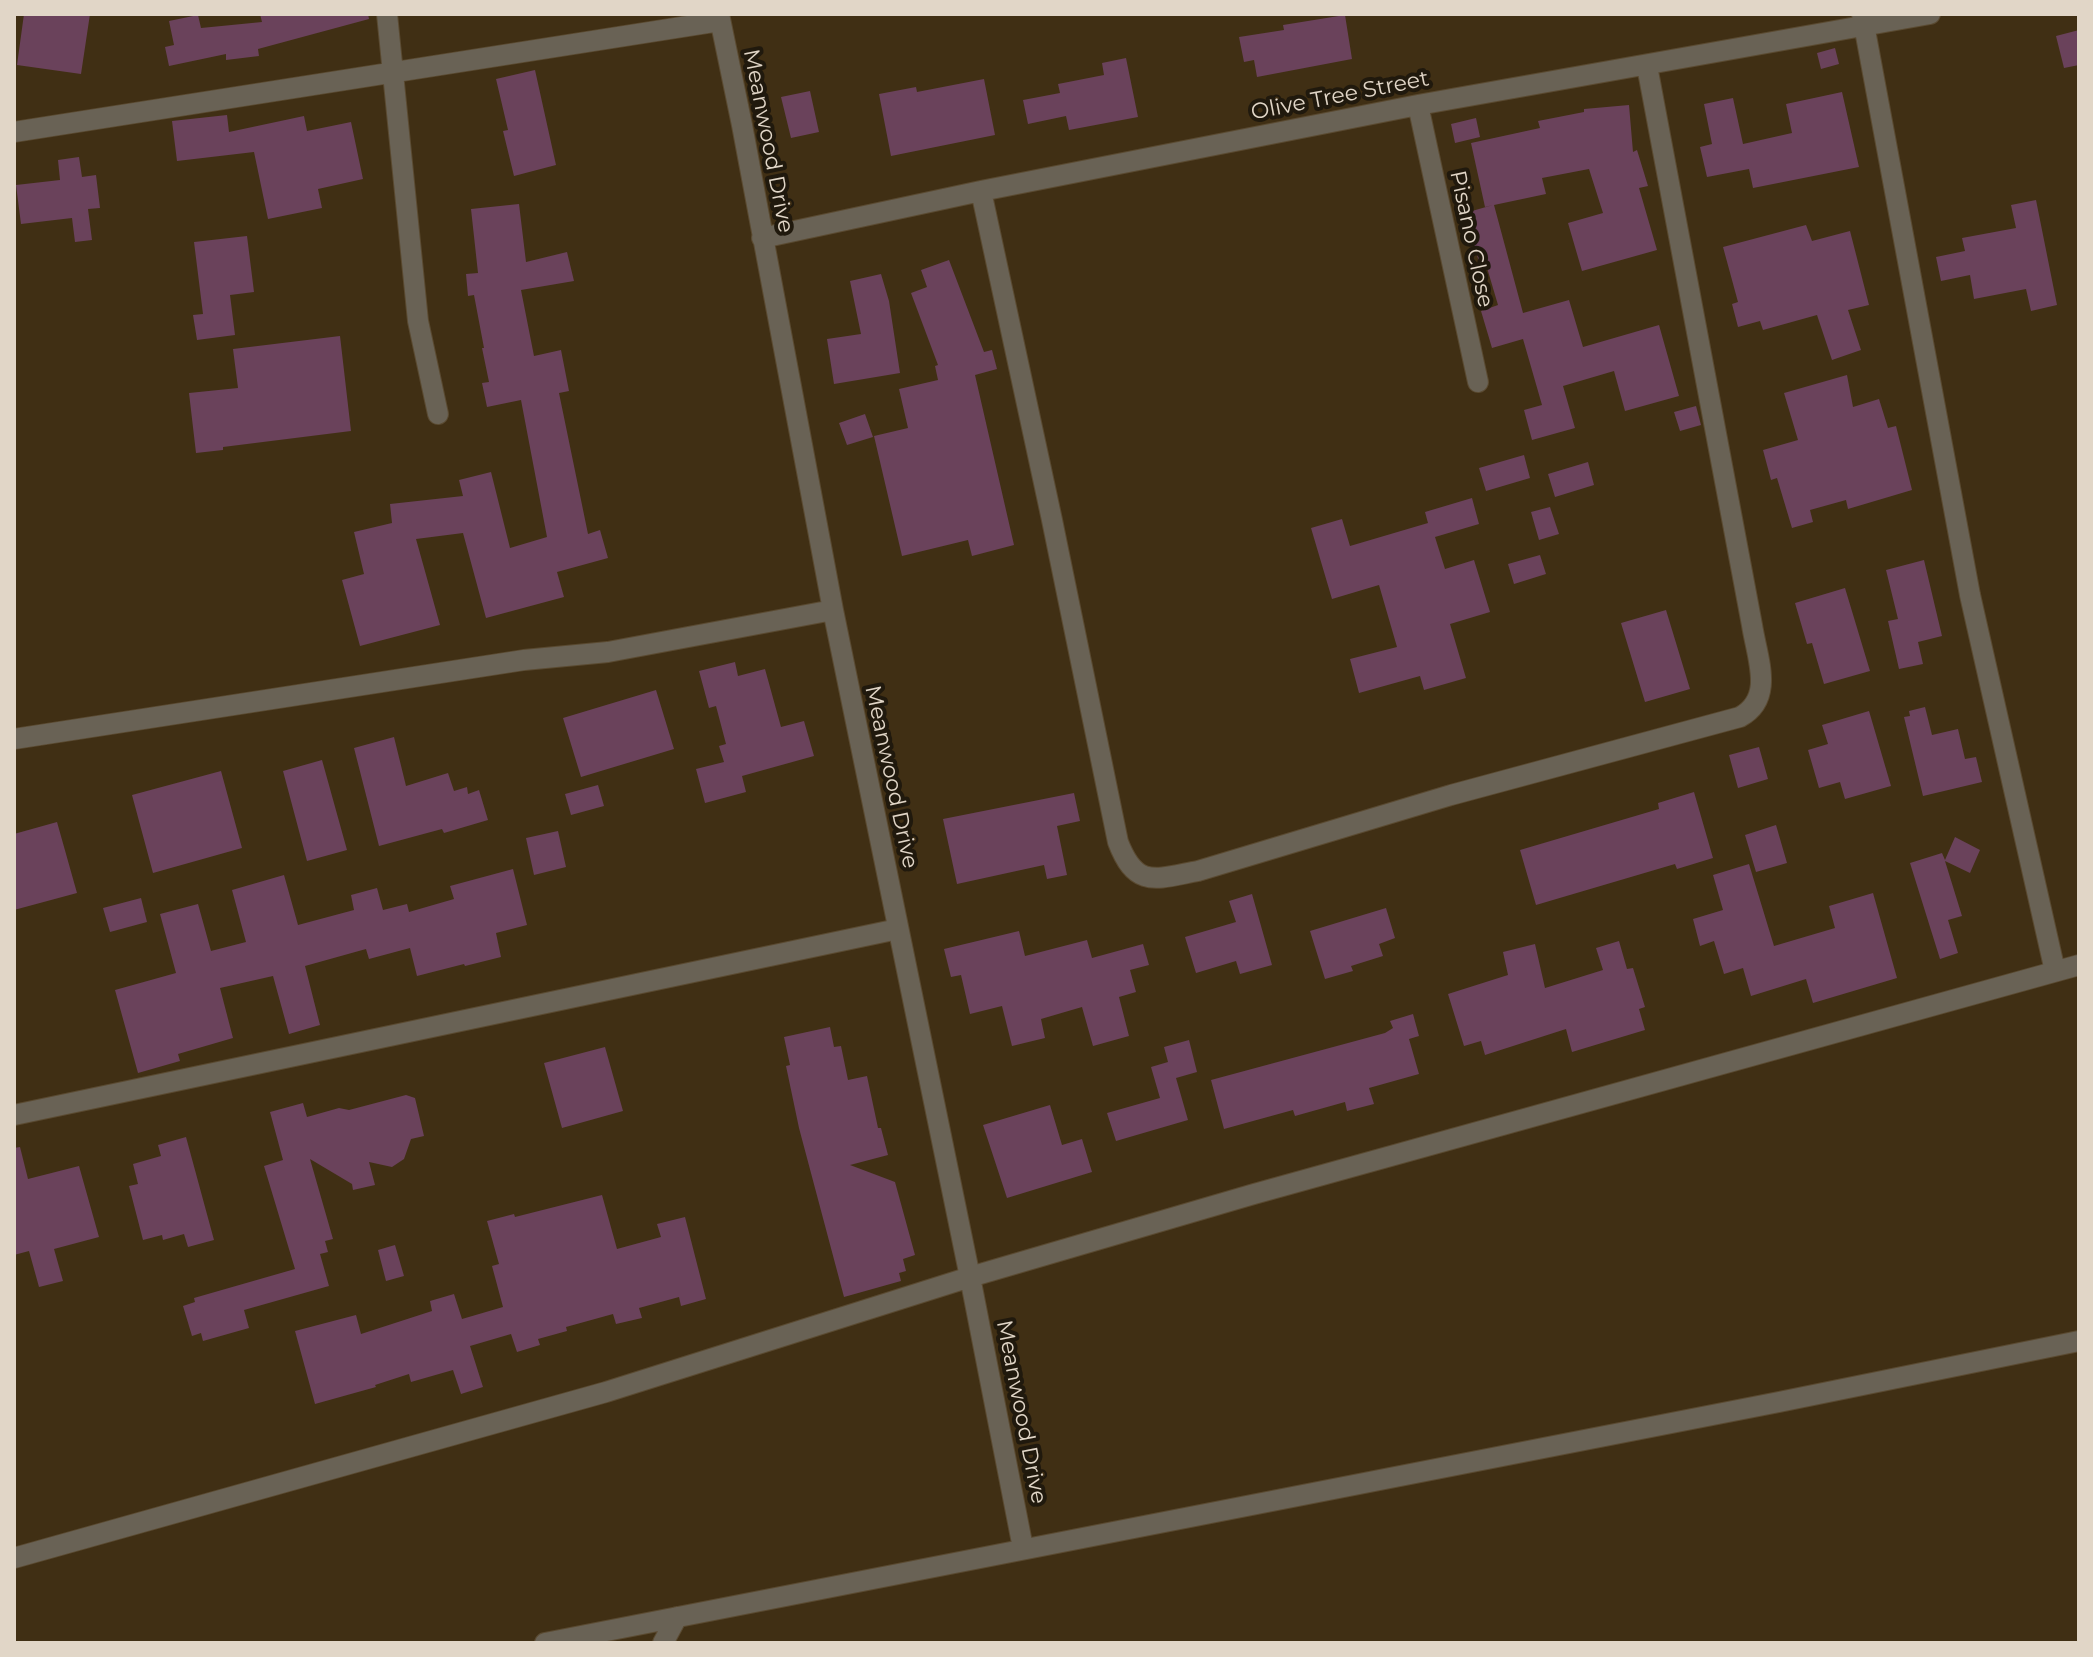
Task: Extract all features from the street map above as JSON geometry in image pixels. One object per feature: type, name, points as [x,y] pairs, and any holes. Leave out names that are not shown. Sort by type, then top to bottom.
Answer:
[{"type":"street","points":[[387,14],[418,321],[438,414]]},
{"type":"street","name":"Olive Tree Street","points":[[762,238],[981,191],[1418,105],[1647,66],[1864,20],[1930,14]]},
{"type":"street","points":[[14,132],[719,18]]},
{"type":"street","name":"Meanwood Drive","points":[[719,18],[833,610],[1023,1548]]},
{"type":"street","points":[[1864,20],[1970,595],[2055,971]]},
{"type":"street","points":[[981,191],[1118,842],[1126,862],[1140,876],[1161,878],[1198,871],[1451,795],[1740,717],[1753,710],[1760,699],[1762,684],[1752,625],[1647,66]]},
{"type":"street","name":"Pisano Close","points":[[1418,105],[1478,382]]},
{"type":"street","points":[[14,739],[524,660],[608,652],[833,610]]},
{"type":"street","points":[[14,1115],[898,929]]},
{"type":"street","points":[[14,1558],[606,1392],[970,1277],[1446,1140],[2079,965]]},
{"type":"street","points":[[545,1643],[2079,1341]]},
{"type":"street","points":[[663,1643],[677,1617]]},
{"type":"building","points":[[24,14],[90,14],[81,74],[17,65]]},
{"type":"building","points":[[260,14],[368,14],[369,19],[258,49],[259,56],[226,60],[226,54],[169,66],[165,47],[174,45],[169,21],[198,15],[201,28],[262,22]]},
{"type":"building","points":[[1345,15],[1352,59],[1257,77],[1254,60],[1244,62],[1239,37],[1284,30],[1283,25]]},
{"type":"building","points":[[2079,30],[2079,65],[2064,68],[2056,36]]},
{"type":"building","points":[[1835,48],[1839,64],[1821,69],[1817,53]]},
{"type":"building","points":[[1126,58],[1138,117],[1069,130],[1066,116],[1028,124],[1023,100],[1060,93],[1058,84],[1104,75],[1102,63]]},
{"type":"building","points":[[535,70],[556,165],[514,176],[503,131],[508,130],[496,79]]},
{"type":"building","points":[[984,79],[995,135],[891,156],[879,94],[916,87],[917,92]]},
{"type":"building","points":[[810,91],[819,132],[791,138],[781,97]]},
{"type":"building","points":[[1842,92],[1859,167],[1753,188],[1749,169],[1707,177],[1700,147],[1712,144],[1704,104],[1733,98],[1743,144],[1792,133],[1786,104]]},
{"type":"building","points":[[1629,105],[1633,152],[1637,150],[1648,186],[1639,188],[1657,250],[1582,271],[1568,223],[1603,213],[1589,169],[1542,178],[1546,194],[1494,205],[1523,313],[1569,300],[1583,347],[1659,325],[1679,396],[1625,411],[1614,371],[1563,386],[1575,428],[1532,440],[1524,410],[1542,405],[1523,339],[1492,348],[1481,311],[1498,305],[1485,261],[1479,262],[1465,213],[1493,205],[1485,207],[1471,143],[1540,128],[1538,121],[1584,112],[1584,109]]},
{"type":"building","points":[[227,115],[229,132],[304,116],[307,131],[351,122],[363,179],[318,189],[322,208],[268,219],[254,152],[177,161],[172,121]]},
{"type":"building","points":[[1476,118],[1480,137],[1455,143],[1451,124]]},
{"type":"building","points":[[79,157],[82,177],[96,175],[100,208],[88,209],[92,240],[75,242],[72,218],[21,224],[16,185],[60,180],[58,160]]},
{"type":"building","points":[[2036,200],[2057,305],[2031,311],[2026,289],[1974,299],[1970,275],[1941,281],[1936,257],[1965,251],[1962,238],[2016,228],[2011,205]]},
{"type":"building","points":[[519,204],[526,262],[567,252],[574,281],[521,290],[534,356],[561,350],[569,391],[559,393],[588,534],[600,530],[608,558],[557,572],[564,597],[486,618],[463,533],[416,539],[440,625],[360,646],[342,580],[364,574],[354,532],[392,523],[390,504],[463,496],[459,480],[491,472],[510,548],[547,537],[521,400],[487,407],[482,383],[489,382],[484,348],[474,295],[468,296],[466,274],[478,273],[471,209]]},
{"type":"building","points":[[1806,225],[1812,241],[1850,231],[1869,305],[1848,310],[1861,350],[1832,360],[1817,315],[1763,330],[1760,321],[1738,327],[1732,304],[1738,302],[1723,247]]},
{"type":"building","points":[[247,236],[254,292],[230,295],[235,335],[197,340],[193,315],[203,314],[194,242]]},
{"type":"building","points":[[949,260],[984,352],[992,350],[997,369],[975,375],[1014,545],[972,556],[968,540],[902,556],[874,436],[908,428],[899,389],[938,380],[935,366],[938,365],[911,293],[927,287],[921,270]]},
{"type":"building","points":[[881,274],[889,301],[900,373],[834,384],[827,339],[861,334],[850,281]]},
{"type":"building","points":[[340,336],[351,431],[196,453],[189,393],[238,388],[233,349]]},
{"type":"building","points":[[1847,375],[1853,407],[1879,399],[1888,428],[1896,426],[1912,490],[1848,509],[1846,500],[1810,510],[1813,522],[1792,528],[1777,478],[1771,480],[1763,450],[1798,440],[1784,393]]},
{"type":"building","points":[[1696,406],[1701,425],[1680,431],[1674,412]]},
{"type":"building","points":[[865,414],[873,437],[847,445],[839,423]]},
{"type":"building","points":[[1524,455],[1530,478],[1486,491],[1479,468]]},
{"type":"building","points":[[1588,462],[1594,485],[1555,497],[1548,474]]},
{"type":"building","points":[[1472,498],[1479,524],[1435,537],[1445,569],[1474,560],[1490,612],[1450,624],[1466,678],[1424,690],[1420,676],[1359,693],[1350,659],[1397,647],[1379,585],[1332,599],[1311,528],[1342,519],[1350,546],[1428,523],[1425,512]]},
{"type":"building","points":[[1550,507],[1559,534],[1539,540],[1531,512]]},
{"type":"building","points":[[1540,555],[1546,574],[1514,584],[1508,564]]},
{"type":"building","points":[[1924,560],[1942,636],[1918,642],[1923,664],[1899,669],[1888,621],[1898,619],[1886,570]]},
{"type":"building","points":[[1845,588],[1870,671],[1824,684],[1812,643],[1807,644],[1795,603]]},
{"type":"building","points":[[1666,610],[1690,689],[1645,702],[1621,623]]},
{"type":"building","points":[[735,662],[738,676],[765,669],[781,727],[804,721],[814,756],[742,776],[746,792],[705,803],[696,769],[724,762],[719,746],[726,744],[716,706],[709,708],[699,671]]},
{"type":"building","points":[[656,690],[674,749],[581,777],[563,718]]},
{"type":"building","points":[[1925,707],[1932,735],[1958,729],[1965,759],[1976,757],[1982,782],[1923,796],[1904,717],[1910,716],[1909,711]]},
{"type":"building","points":[[1869,711],[1891,786],[1845,799],[1840,782],[1819,788],[1808,750],[1828,744],[1822,725]]},
{"type":"building","points":[[394,737],[406,786],[448,773],[454,791],[467,787],[468,794],[479,790],[488,820],[444,833],[442,829],[379,846],[354,748]]},
{"type":"building","points":[[1759,747],[1768,779],[1738,788],[1729,755]]},
{"type":"building","points":[[322,760],[347,850],[307,861],[283,771]]},
{"type":"building","points":[[221,771],[242,848],[153,873],[132,795]]},
{"type":"building","points":[[598,785],[604,806],[571,815],[565,794]]},
{"type":"building","points":[[1694,792],[1713,858],[1677,869],[1675,864],[1536,905],[1520,850],[1659,809],[1658,803]]},
{"type":"building","points":[[1074,793],[1080,821],[1057,826],[1067,875],[1047,879],[1044,865],[957,884],[943,819]]},
{"type":"building","points":[[57,822],[77,893],[14,910],[14,834]]},
{"type":"building","points":[[1776,825],[1787,863],[1756,872],[1745,835]]},
{"type":"building","points":[[558,831],[566,867],[534,875],[526,838]]},
{"type":"building","points":[[1955,837],[1980,850],[1970,873],[1945,861],[1962,916],[1948,920],[1958,953],[1940,959],[1910,863],[1942,853],[1945,860]]},
{"type":"building","points":[[1749,864],[1774,946],[1835,928],[1829,906],[1873,893],[1897,978],[1813,1003],[1806,979],[1751,996],[1743,968],[1724,974],[1714,941],[1700,946],[1693,919],[1723,910],[1713,875]]},
{"type":"building","points":[[513,869],[527,925],[496,933],[501,957],[417,976],[410,948],[369,959],[366,949],[305,966],[320,1025],[289,1034],[273,976],[220,988],[233,1038],[178,1054],[180,1061],[138,1073],[115,990],[176,973],[160,914],[198,904],[211,951],[246,942],[232,890],[284,875],[298,925],[354,910],[351,895],[377,888],[383,910],[407,904],[409,912],[454,899],[450,886]]},
{"type":"building","points":[[1252,894],[1272,965],[1240,974],[1236,961],[1196,973],[1185,937],[1236,922],[1229,901]]},
{"type":"building","points":[[141,898],[147,922],[110,932],[103,908]]},
{"type":"building","points":[[1386,908],[1395,938],[1379,944],[1383,956],[1351,966],[1353,971],[1325,979],[1310,931]]},
{"type":"building","points":[[1019,931],[1025,956],[1087,940],[1092,958],[1143,944],[1149,965],[1130,970],[1136,992],[1119,997],[1129,1036],[1093,1046],[1082,1007],[1041,1019],[1045,1038],[1012,1046],[1002,1006],[970,1014],[961,975],[951,977],[944,949]]},
{"type":"building","points":[[1619,941],[1627,969],[1633,968],[1645,1007],[1639,1009],[1645,1030],[1572,1052],[1566,1029],[1485,1055],[1481,1041],[1464,1046],[1448,994],[1508,975],[1503,952],[1535,944],[1545,988],[1603,970],[1596,948]]},
{"type":"building","points":[[1413,1014],[1419,1036],[1409,1039],[1419,1074],[1369,1088],[1374,1104],[1347,1111],[1345,1102],[1295,1116],[1293,1110],[1224,1129],[1211,1080],[1385,1033],[1393,1028],[1390,1021]]},
{"type":"building","points":[[830,1027],[834,1047],[841,1046],[848,1080],[867,1076],[878,1128],[881,1128],[888,1155],[850,1165],[895,1182],[915,1255],[903,1259],[906,1271],[899,1273],[901,1281],[844,1297],[799,1128],[786,1066],[790,1065],[784,1037]]},
{"type":"building","points":[[1189,1040],[1197,1072],[1176,1078],[1188,1120],[1116,1141],[1107,1113],[1160,1098],[1151,1067],[1168,1062],[1164,1047]]},
{"type":"building","points":[[605,1047],[623,1111],[562,1128],[544,1063]]},
{"type":"building","points":[[406,1095],[415,1098],[424,1136],[411,1139],[404,1159],[392,1167],[369,1162],[375,1185],[353,1190],[352,1184],[310,1159],[333,1239],[325,1241],[328,1252],[320,1254],[329,1286],[244,1310],[249,1328],[203,1341],[201,1333],[192,1336],[183,1306],[195,1302],[194,1298],[295,1269],[264,1166],[283,1160],[270,1112],[303,1103],[307,1117]]},
{"type":"building","points":[[1050,1105],[1062,1145],[1082,1139],[1092,1172],[1007,1198],[983,1125]]},
{"type":"building","points":[[186,1137],[214,1240],[188,1247],[184,1234],[163,1240],[162,1235],[143,1240],[129,1186],[138,1184],[133,1164],[161,1156],[158,1145]]},
{"type":"building","points":[[20,1147],[28,1179],[79,1166],[99,1237],[54,1249],[63,1281],[39,1287],[29,1251],[14,1255],[14,1148]]},
{"type":"building","points":[[602,1195],[617,1249],[661,1237],[657,1224],[685,1217],[706,1299],[681,1306],[679,1297],[639,1308],[642,1318],[616,1324],[613,1314],[566,1327],[567,1331],[538,1339],[540,1345],[517,1352],[511,1334],[470,1346],[483,1387],[461,1394],[453,1370],[411,1382],[409,1374],[315,1404],[295,1331],[356,1315],[361,1334],[432,1311],[430,1301],[454,1294],[462,1319],[503,1307],[492,1266],[499,1264],[487,1221]]},
{"type":"building","points":[[395,1245],[404,1276],[386,1281],[378,1250]]}]
